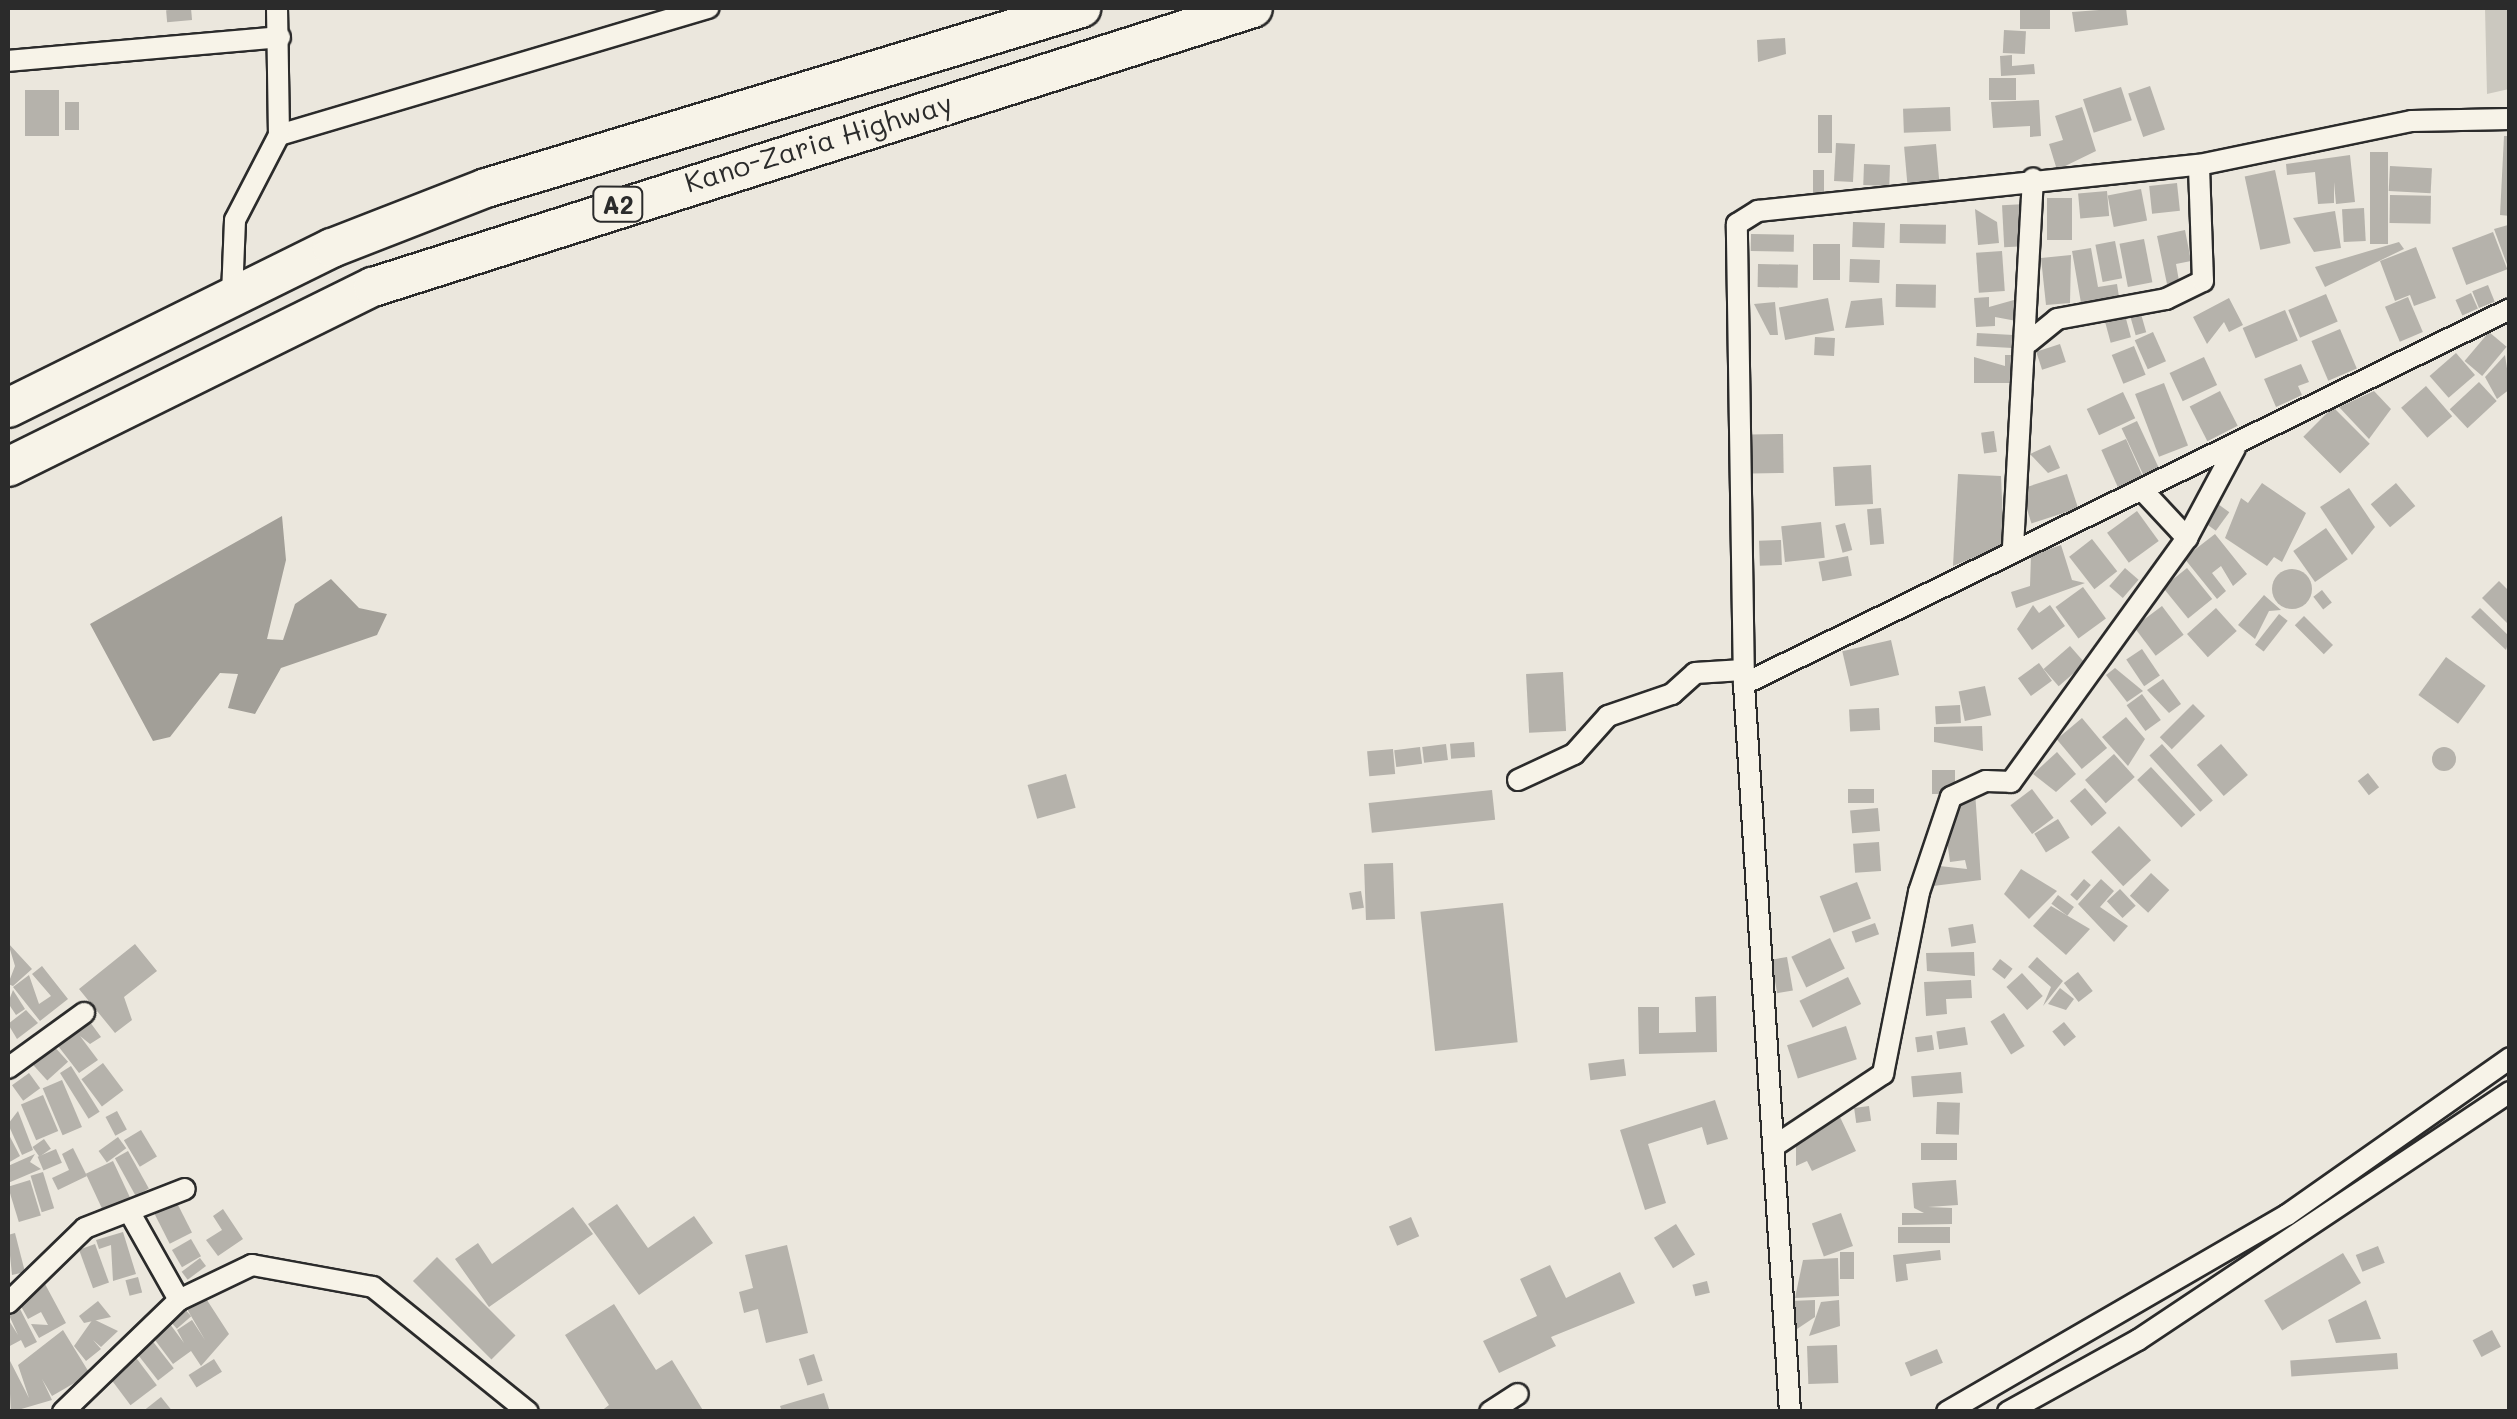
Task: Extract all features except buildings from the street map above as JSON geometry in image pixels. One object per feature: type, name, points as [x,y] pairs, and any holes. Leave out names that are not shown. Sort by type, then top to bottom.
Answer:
[{"type":"highway","name":"Kano-Zaria Highway","points":[[8,408],[232,295],[486,188],[1081,8]]},
{"type":"highway","name":"Kano-Zaria Highway","points":[[8,466],[373,288],[1254,8]]},
{"type":"street","points":[[232,295],[236,220],[278,135],[278,8]]},
{"type":"street","points":[[278,135],[709,8]]},
{"type":"street","points":[[8,61],[280,37]]},
{"type":"street","points":[[1790,1412],[1780,1142],[1744,677],[1737,224],[1758,211],[2199,164],[2412,121],[2510,119]]},
{"type":"street","points":[[2029,342],[2057,319],[2166,299],[2203,281],[2199,164]]},
{"type":"street","points":[[2013,547],[2029,342],[2033,179]]},
{"type":"street","points":[[1518,780],[1552,769],[1608,716],[1672,694],[1696,673],[1744,677],[2013,547],[2145,493],[2510,309]]},
{"type":"street","points":[[1780,1142],[1884,1074],[1919,892],[1951,796],[2011,782],[2187,538],[2234,448]]},
{"type":"street","points":[[2145,493],[2187,538]]},
{"type":"street","points":[[8,1068],[84,1014]]},
{"type":"street","points":[[1947,1412],[2287,1215],[2510,1058]]},
{"type":"street","points":[[2008,1412],[2256,1265],[2510,1092]]},
{"type":"street","points":[[8,1303],[85,1228],[185,1189]]},
{"type":"street","points":[[130,1213],[179,1300]]},
{"type":"street","points":[[62,1412],[179,1300],[252,1265],[324,1272],[373,1288],[528,1412]]},
{"type":"street","points":[[1490,1412],[1518,1394]]},
{"type":"shaded area","points":[[2485,8],[2510,8],[2509,89],[2487,94]]},
{"type":"shaded area","points":[[282,516],[286,560],[267,639],[283,640],[295,604],[331,579],[359,608],[387,614],[377,635],[281,668],[255,714],[228,708],[238,674],[220,673],[170,737],[153,741],[90,624]]}]
